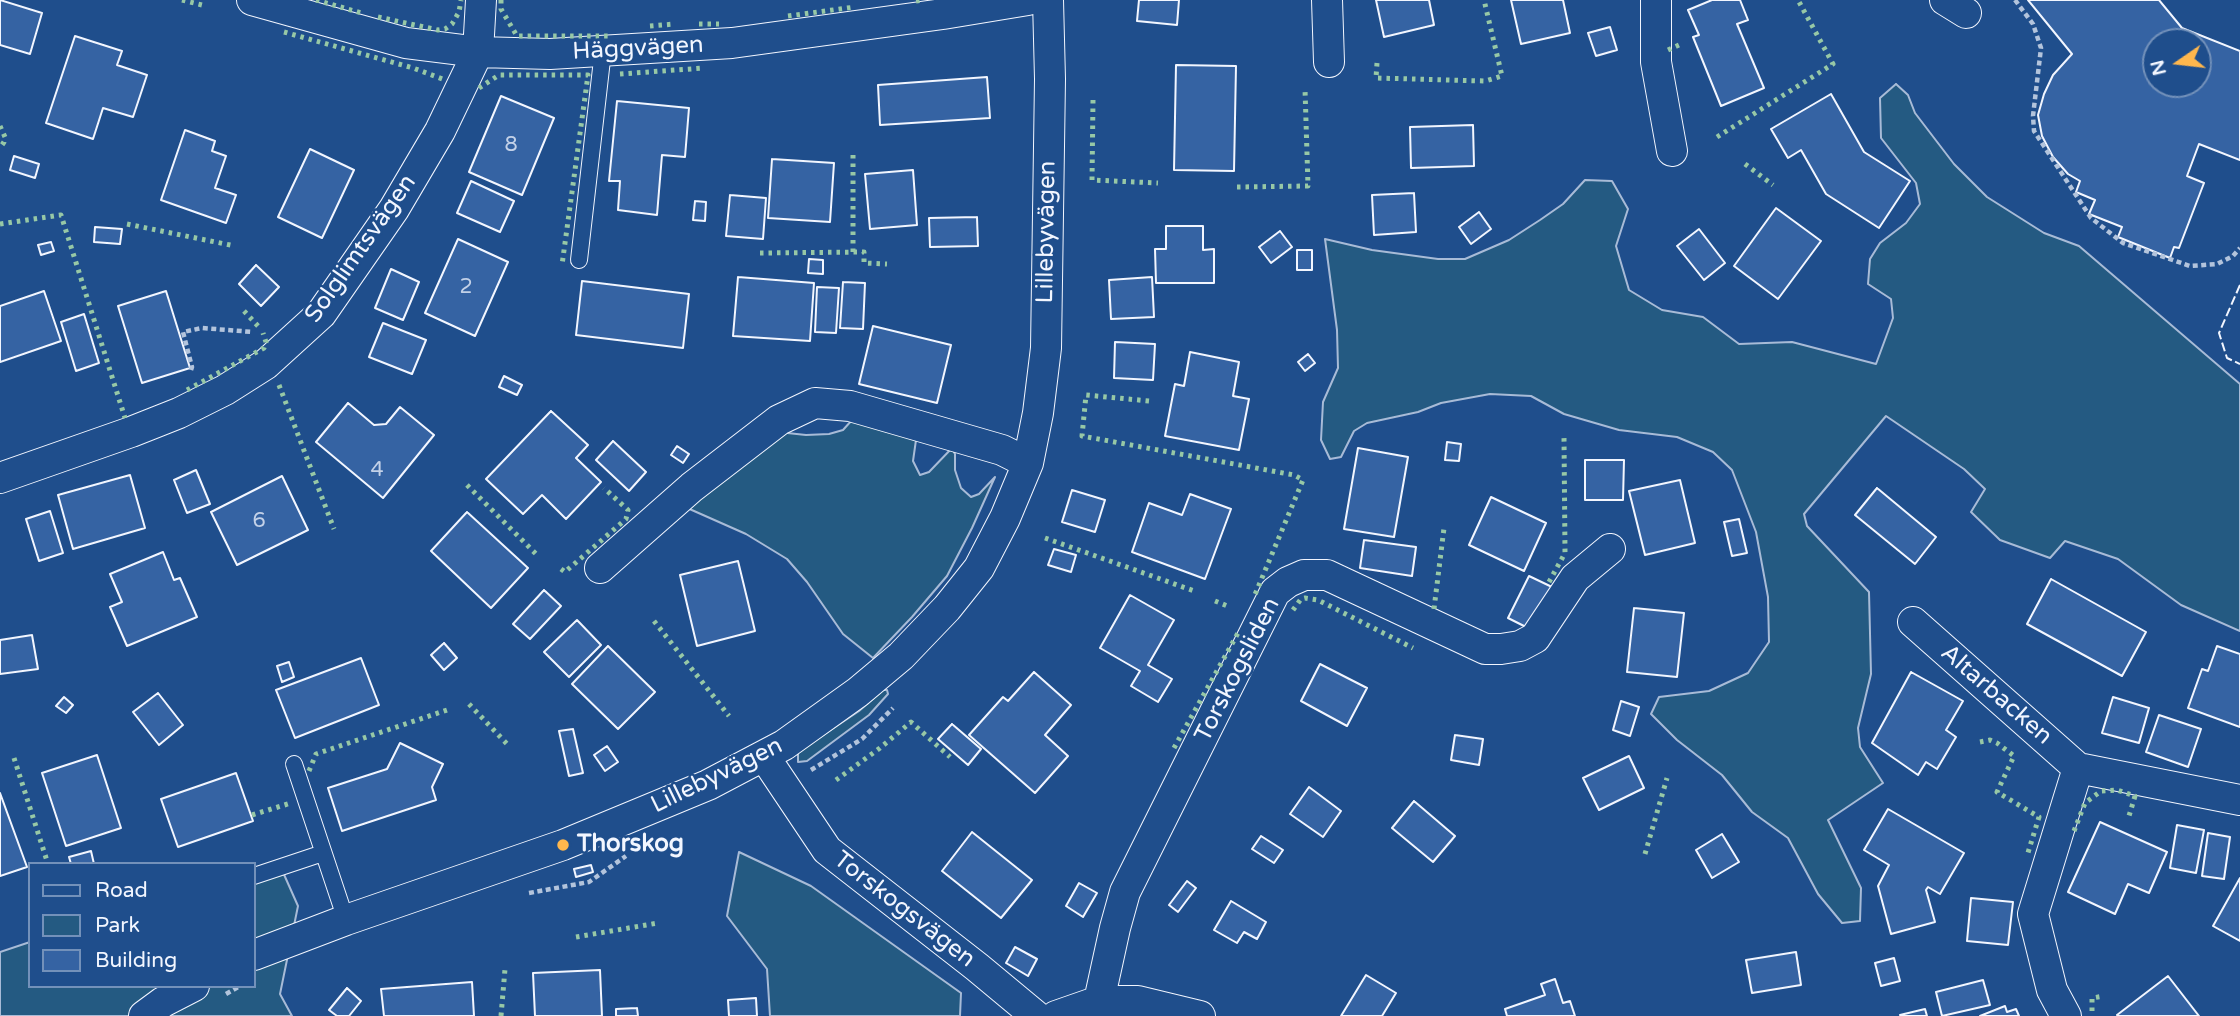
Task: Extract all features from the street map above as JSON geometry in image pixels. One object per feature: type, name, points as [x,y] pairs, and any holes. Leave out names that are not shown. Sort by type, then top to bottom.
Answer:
[{"type":"street","name":"Häggvägen","points":[[252,0],[406,43],[478,52],[550,54],[733,43],[1028,0]]},
{"type":"street","points":[[478,52],[481,0]]},
{"type":"street","name":"Lillebyvägen","points":[[256,955],[346,920],[563,845],[708,785],[784,745],[858,692],[901,656],[947,608],[979,568],[1005,518],[1028,463],[1038,413],[1046,348],[1050,79],[1048,0]]},
{"type":"street","points":[[1327,0],[1329,62]]},
{"type":"street","points":[[1656,0],[1656,62],[1672,151]]},
{"type":"street","name":"Solglimtsvägen","points":[[0,478],[131,432],[186,409],[225,390],[267,364],[321,314],[394,209],[440,131],[478,52]]},
{"type":"street","points":[[600,568],[692,487],[779,420],[815,403],[850,406],[1002,450],[1028,463]]},
{"type":"street","name":"Torskogsliden","points":[[1099,1002],[1125,892],[1275,592],[1304,575],[1327,575],[1485,649],[1500,649],[1520,646],[1535,639],[1575,578],[1610,548]]},
{"type":"street","name":"Altarbacken","points":[[1913,622],[2078,768]]},
{"type":"street","name":"Torskogsvägen","points":[[764,756],[827,850],[1036,1016]]},
{"type":"street","points":[[2066,1016],[2052,990],[2033,914],[2078,768],[2240,800]]},
{"type":"street","points":[[144,1016],[163,1002],[190,988]]},
{"type":"street","points":[[1056,1016],[1099,1002],[1138,1001],[1200,1016]]},
{"type":"lane","points":[[579,260],[603,51]]},
{"type":"lane","points":[[294,764],[346,920]]},
{"type":"lane","points":[[256,875],[323,853]]},
{"type":"path","points":[[2015,0],[2034,24],[2041,48],[2033,116],[2034,131],[2091,218],[2123,243],[2190,265],[2217,264],[2233,256],[2240,248]]},
{"type":"path","points":[[186,409],[180,390],[192,367],[183,332],[202,328],[244,333],[265,329],[285,347]]},
{"type":"path","points":[[785,786],[862,739],[895,705]]},
{"type":"path","points":[[520,894],[589,882],[633,850]]},
{"type":"green space","points":[[1896,84],[1908,95],[1915,113],[1954,164],[1987,197],[2044,233],[2079,246],[2240,384],[2240,631],[2181,605],[2118,559],[2065,541],[2050,558],[2000,540],[1971,512],[1985,489],[1964,469],[1886,416],[1804,514],[1807,526],[1869,592],[1871,674],[1858,728],[1860,747],[1883,783],[1828,820],[1861,888],[1860,921],[1842,923],[1818,894],[1788,838],[1752,812],[1722,775],[1677,740],[1651,714],[1659,697],[1709,691],[1748,673],[1769,642],[1768,597],[1756,532],[1732,470],[1713,452],[1677,437],[1619,430],[1564,414],[1531,396],[1490,394],[1441,403],[1418,412],[1367,423],[1354,431],[1341,457],[1330,459],[1321,440],[1323,402],[1338,368],[1337,330],[1325,239],[1372,250],[1438,259],[1465,259],[1509,240],[1540,220],[1563,204],[1585,180],[1612,181],[1628,209],[1616,246],[1629,290],[1662,310],[1703,317],[1739,344],[1792,342],[1876,364],[1893,318],[1891,299],[1868,284],[1870,259],[1880,243],[1906,223],[1920,204],[1916,183],[1881,138],[1880,98]]},
{"type":"green space","points":[[852,420],[916,440],[913,461],[920,475],[929,472],[952,448],[961,488],[971,497],[979,494],[995,477],[947,576],[873,658],[843,634],[807,582],[787,559],[746,534],[685,507],[778,432],[829,434],[843,430]]},
{"type":"green space","points":[[883,690],[887,690],[888,694],[869,715],[807,761],[798,762],[798,752],[859,711]]},
{"type":"green space","points":[[739,852],[811,886],[961,993],[960,1016],[770,1016],[767,969],[727,916]]},
{"type":"green space","points":[[278,861],[298,906],[280,994],[292,1016],[0,1016],[0,952],[28,943],[28,988],[256,988],[256,868]]},
{"type":"building","points":[[0,0],[42,13],[30,54],[0,45]]},
{"type":"building","points":[[1139,0],[1179,0],[1177,25],[1137,21]]},
{"type":"building","points":[[1376,0],[1429,0],[1434,25],[1384,37]]},
{"type":"building","points":[[1511,0],[1563,0],[1570,33],[1521,44]]},
{"type":"building","points":[[1712,0],[1740,0],[1748,20],[1737,24],[1764,88],[1721,106],[1693,37],[1699,35],[1688,10]]},
{"type":"building","points":[[2028,0],[2159,0],[2182,28],[2142,28],[2142,98],[2212,98],[2212,40],[2240,51],[2240,160],[2199,144],[2187,176],[2204,183],[2179,248],[2174,247],[2170,258],[2118,237],[2122,227],[2089,214],[2095,200],[2076,192],[2080,181],[2068,174],[2053,157],[2042,136],[2038,115],[2053,75],[2072,54]]},
{"type":"building","points":[[1610,27],[1617,50],[1596,56],[1588,33]]},
{"type":"building","points":[[75,36],[122,51],[117,65],[147,75],[133,117],[103,108],[93,139],[46,123]]},
{"type":"building","points":[[1176,65],[1236,66],[1234,171],[1174,170]]},
{"type":"building","points":[[987,77],[990,118],[880,125],[878,85]]},
{"type":"building","points":[[1831,94],[1864,152],[1910,181],[1879,228],[1826,194],[1801,150],[1788,158],[1771,129]]},
{"type":"building","points":[[501,96],[554,118],[522,195],[469,172]]},
{"type":"building","points":[[617,101],[689,108],[685,157],[662,155],[657,215],[618,210],[620,181],[609,181]]},
{"type":"building","points":[[1473,125],[1474,166],[1411,168],[1410,127]]},
{"type":"building","points":[[185,130],[215,141],[212,151],[226,156],[215,188],[236,195],[226,223],[161,200]]},
{"type":"building","points":[[310,149],[354,170],[322,238],[278,217]]},
{"type":"building","points":[[14,156],[39,164],[35,178],[10,170]]},
{"type":"building","points":[[772,159],[834,163],[830,222],[768,218]]},
{"type":"building","points":[[913,170],[917,225],[870,229],[865,174]]},
{"type":"building","points":[[471,181],[514,201],[500,232],[457,213]]},
{"type":"building","points":[[1414,193],[1416,232],[1374,235],[1372,195]]},
{"type":"building","points":[[730,195],[766,198],[763,239],[726,236]]},
{"type":"building","points":[[695,201],[706,202],[705,221],[693,220]]},
{"type":"building","points":[[1776,208],[1821,241],[1778,299],[1734,266]]},
{"type":"building","points":[[1479,212],[1491,229],[1471,244],[1459,227]]},
{"type":"building","points":[[977,217],[978,246],[930,247],[929,218]]},
{"type":"building","points":[[1166,226],[1203,226],[1203,250],[1214,249],[1214,283],[1156,283],[1155,249],[1166,249]]},
{"type":"building","points":[[95,227],[122,229],[120,244],[94,242]]},
{"type":"building","points":[[1699,229],[1725,263],[1704,280],[1677,246]]},
{"type":"building","points":[[1280,231],[1292,247],[1271,263],[1259,247]]},
{"type":"building","points":[[458,239],[508,262],[475,336],[425,313]]},
{"type":"building","points":[[51,242],[54,251],[41,255],[38,245]]},
{"type":"building","points":[[1297,250],[1312,250],[1312,270],[1297,270]]},
{"type":"building","points":[[809,259],[823,260],[823,274],[808,273]]},
{"type":"building","points":[[256,265],[279,287],[261,306],[239,284]]},
{"type":"building","points":[[391,269],[419,282],[403,320],[375,308]]},
{"type":"building","points":[[738,277],[814,283],[810,341],[733,336]]},
{"type":"building","points":[[1152,277],[1154,317],[1111,319],[1109,280]]},
{"type":"building","points":[[582,281],[689,294],[683,348],[576,335]]},
{"type":"building","points":[[843,282],[865,283],[863,329],[840,328]]},
{"type":"building","points":[[817,287],[839,288],[836,333],[815,332]]},
{"type":"building","points":[[44,291],[61,341],[0,362],[0,306]]},
{"type":"building","points":[[166,291],[190,368],[142,383],[118,306]]},
{"type":"building","points":[[84,314],[99,363],[76,371],[61,322]]},
{"type":"building","points":[[383,323],[426,340],[412,374],[369,357]]},
{"type":"building","points":[[873,326],[951,345],[937,403],[859,384]]},
{"type":"building","points":[[1115,342],[1155,344],[1153,380],[1114,378]]},
{"type":"building","points":[[1190,352],[1239,362],[1233,396],[1249,399],[1239,450],[1165,436],[1175,384],[1184,386]]},
{"type":"building","points":[[1308,354],[1315,363],[1305,371],[1298,362]]},
{"type":"building","points":[[504,376],[522,385],[517,395],[499,387]]},
{"type":"building","points":[[348,403],[374,425],[386,424],[400,407],[434,435],[383,498],[316,442]]},
{"type":"building","points":[[551,411],[588,445],[576,458],[601,482],[566,519],[542,495],[523,514],[486,479]]},
{"type":"building","points":[[613,441],[646,472],[629,491],[596,460]]},
{"type":"building","points":[[1447,442],[1461,444],[1459,461],[1445,460]]},
{"type":"building","points":[[677,446],[689,454],[683,463],[671,455]]},
{"type":"building","points":[[1358,448],[1408,457],[1394,537],[1344,529]]},
{"type":"building","points":[[1585,460],[1624,460],[1623,500],[1585,500]]},
{"type":"building","points":[[196,470],[210,504],[187,513],[174,480]]},
{"type":"building","points":[[130,475],[145,528],[73,549],[58,495]]},
{"type":"building","points":[[282,476],[308,530],[237,565],[211,512]]},
{"type":"building","points":[[1680,480],[1695,543],[1645,555],[1629,491]]},
{"type":"building","points":[[1877,488],[1936,537],[1915,564],[1855,515]]},
{"type":"building","points":[[1072,490],[1105,500],[1095,532],[1062,522]]},
{"type":"building","points":[[1190,494],[1231,509],[1205,579],[1132,552],[1149,503],[1182,515]]},
{"type":"building","points":[[1491,497],[1546,523],[1524,571],[1469,545]]},
{"type":"building","points":[[50,511],[63,553],[39,561],[26,519]]},
{"type":"building","points":[[467,512],[528,568],[491,608],[431,551]]},
{"type":"building","points":[[1739,519],[1747,553],[1732,556],[1724,522]]},
{"type":"building","points":[[1364,540],[1416,547],[1412,576],[1360,568]]},
{"type":"building","points":[[1054,549],[1076,555],[1071,572],[1048,565]]},
{"type":"building","points":[[163,552],[174,580],[180,578],[197,617],[127,646],[110,607],[122,602],[110,574]]},
{"type":"building","points":[[738,561],[755,631],[697,646],[680,575]]},
{"type":"building","points":[[1529,576],[1552,587],[1530,629],[1508,618]]},
{"type":"building","points":[[2051,579],[2146,632],[2122,676],[2027,624]]},
{"type":"building","points":[[544,590],[561,606],[530,639],[513,624]]},
{"type":"building","points":[[1130,595],[1174,620],[1148,665],[1172,679],[1158,702],[1131,686],[1140,671],[1100,648]]},
{"type":"building","points":[[1634,608],[1684,613],[1677,677],[1627,672]]},
{"type":"building","points":[[577,620],[601,645],[569,677],[544,652]]},
{"type":"building","points":[[32,635],[38,669],[0,674],[0,640]]},
{"type":"building","points":[[444,643],[457,658],[444,670],[431,655]]},
{"type":"building","points":[[608,646],[655,692],[618,729],[572,684]]},
{"type":"building","points":[[2217,646],[2240,654],[2240,727],[2188,708],[2202,669],[2208,671]]},
{"type":"building","points":[[361,658],[379,705],[295,738],[276,690]]},
{"type":"building","points":[[289,662],[294,677],[282,682],[277,666]]},
{"type":"building","points":[[1320,664],[1367,688],[1347,726],[1301,701]]},
{"type":"building","points":[[1034,672],[1071,705],[1045,735],[1068,756],[1035,793],[969,735],[1003,697],[1008,701]]},
{"type":"building","points":[[1911,672],[1963,701],[1946,730],[1956,737],[1937,769],[1926,762],[1918,775],[1872,743]]},
{"type":"building","points":[[158,693],[183,725],[159,745],[133,712]]},
{"type":"building","points":[[64,697],[73,705],[66,713],[56,706]]},
{"type":"building","points":[[2113,697],[2149,708],[2139,743],[2102,733]]},
{"type":"building","points":[[1621,701],[1639,707],[1630,736],[1613,730]]},
{"type":"building","points":[[2159,715],[2201,729],[2188,767],[2146,752]]},
{"type":"building","points":[[952,724],[981,749],[968,765],[938,739]]},
{"type":"building","points":[[573,729],[583,773],[569,776],[559,731]]},
{"type":"building","points":[[1455,735],[1483,739],[1479,765],[1451,760]]},
{"type":"building","points":[[400,743],[443,764],[432,787],[436,800],[342,831],[328,788],[387,769]]},
{"type":"building","points":[[607,746],[618,762],[605,771],[594,755]]},
{"type":"building","points":[[97,755],[121,828],[66,846],[42,773]]},
{"type":"building","points":[[1629,756],[1644,788],[1599,810],[1583,778]]},
{"type":"building","points":[[236,773],[253,821],[178,847],[161,799]]},
{"type":"building","points":[[1309,787],[1341,811],[1323,837],[1290,814]]},
{"type":"building","points":[[0,793],[27,867],[0,876]]},
{"type":"building","points":[[1414,801],[1455,836],[1433,862],[1392,828]]},
{"type":"building","points":[[1888,809],[1964,853],[1940,894],[1928,887],[1926,890],[1935,922],[1891,934],[1878,886],[1889,865],[1864,850]]},
{"type":"building","points":[[2100,822],[2167,852],[2149,893],[2128,884],[2115,914],[2068,892]]},
{"type":"building","points":[[2177,825],[2204,830],[2196,873],[2170,868]]},
{"type":"building","points":[[972,832],[1032,880],[1001,918],[942,871]]},
{"type":"building","points":[[2208,833],[2230,837],[2224,879],[2202,876]]},
{"type":"building","points":[[1722,834],[1739,862],[1712,878],[1696,850]]},
{"type":"building","points":[[1261,836],[1283,850],[1274,863],[1252,849]]},
{"type":"building","points":[[91,851],[94,862],[70,862],[69,857]]},
{"type":"building","points":[[591,865],[593,872],[576,877],[574,869]]},
{"type":"building","points":[[2240,878],[2240,941],[2213,926]]},
{"type":"building","points":[[1187,881],[1196,888],[1178,912],[1169,905]]},
{"type":"building","points":[[1079,883],[1097,893],[1083,917],[1066,906]]},
{"type":"building","points":[[1971,898],[2013,902],[2008,945],[1967,941]]},
{"type":"building","points":[[1231,901],[1266,922],[1257,939],[1244,932],[1237,943],[1214,930]]},
{"type":"building","points":[[1015,947],[1037,959],[1028,976],[1006,963]]},
{"type":"building","points":[[1796,952],[1801,985],[1752,993],[1746,960]]},
{"type":"building","points":[[1894,958],[1900,981],[1881,986],[1875,963]]},
{"type":"building","points":[[600,970],[602,1016],[535,1016],[533,973]]},
{"type":"building","points":[[1366,975],[1396,993],[1382,1016],[1341,1016]]},
{"type":"building","points":[[2168,976],[2199,1016],[2117,1015]]},
{"type":"building","points":[[1555,979],[1563,1003],[1570,1001],[1575,1016],[1507,1016],[1505,1009],[1545,995],[1541,984]]},
{"type":"building","points":[[1983,980],[1990,1005],[1942,1016],[1936,992]]},
{"type":"building","points":[[472,982],[474,1016],[384,1016],[381,989]]},
{"type":"building","points":[[347,988],[361,1001],[349,1016],[337,1016],[329,1010]]},
{"type":"building","points":[[756,998],[757,1016],[729,1016],[728,1000]]},
{"type":"building","points":[[2005,1006],[2007,1012],[2016,1009],[2019,1016],[1980,1016]]},
{"type":"building","points":[[637,1008],[638,1016],[616,1016],[616,1009]]},
{"type":"building","points":[[1925,1009],[1927,1016],[1900,1015]]},
{"type":"hedge","points":[[182,0],[206,6]]},
{"type":"hedge","points":[[316,0],[365,14]]},
{"type":"hedge","points":[[378,17],[438,30],[445,29],[452,24],[459,12],[461,0]]},
{"type":"hedge","points":[[501,0],[501,9],[517,36],[608,36]]},
{"type":"hedge","points":[[916,1],[922,0]]},
{"type":"hedge","points":[[1377,63],[1376,78],[1485,81],[1502,76],[1484,0]]},
{"type":"hedge","points":[[1717,137],[1833,64],[1798,0]]},
{"type":"hedge","points":[[788,16],[855,7]]},
{"type":"hedge","points":[[650,26],[675,24]]},
{"type":"hedge","points":[[699,24],[719,24]]},
{"type":"hedge","points":[[284,32],[413,68],[445,80]]},
{"type":"hedge","points":[[1668,50],[1679,45]]},
{"type":"hedge","points":[[620,74],[704,68]]},
{"type":"hedge","points":[[479,88],[499,75],[588,75],[562,265]]},
{"type":"hedge","points":[[1237,187],[1308,186],[1305,89]]},
{"type":"hedge","points":[[1093,100],[1092,180],[1158,183]]},
{"type":"hedge","points":[[0,126],[5,137],[0,148]]},
{"type":"hedge","points":[[853,152],[853,252]]},
{"type":"hedge","points":[[1745,164],[1773,185]]},
{"type":"hedge","points":[[0,224],[61,215],[125,418]]},
{"type":"hedge","points":[[127,224],[235,246]]},
{"type":"hedge","points":[[760,253],[864,252],[864,263],[887,264]]},
{"type":"hedge","points":[[244,311],[258,326]]},
{"type":"hedge","points":[[187,390],[264,348],[266,342],[263,333]]},
{"type":"hedge","points":[[279,385],[334,529]]},
{"type":"hedge","points":[[1149,401],[1086,395],[1082,436],[1294,475],[1303,480],[1254,597]]},
{"type":"hedge","points":[[1549,582],[1565,553],[1564,438]]},
{"type":"hedge","points":[[467,485],[538,556]]},
{"type":"hedge","points":[[561,569],[565,572],[626,519],[628,510],[604,488]]},
{"type":"hedge","points":[[1434,609],[1444,528]]},
{"type":"hedge","points":[[1045,538],[1197,592]]},
{"type":"hedge","points":[[1293,610],[1301,599],[1318,600],[1413,648]]},
{"type":"hedge","points":[[1215,601],[1230,607]]},
{"type":"hedge","points":[[654,621],[729,716]]},
{"type":"hedge","points":[[1174,748],[1238,633]]},
{"type":"hedge","points":[[469,704],[509,746]]},
{"type":"hedge","points":[[309,771],[316,754],[447,710]]},
{"type":"hedge","points":[[836,780],[911,722],[950,757]]},
{"type":"hedge","points":[[1980,742],[1990,740],[2014,756],[1997,792],[2039,817],[2027,856]]},
{"type":"hedge","points":[[14,758],[47,862]]},
{"type":"hedge","points":[[1645,854],[1667,778]]},
{"type":"hedge","points":[[2074,831],[2085,803],[2101,791],[2117,790],[2135,796],[2129,816]]},
{"type":"hedge","points":[[252,815],[291,803]]},
{"type":"hedge","points":[[576,937],[658,923]]},
{"type":"hedge","points":[[501,1016],[505,969]]},
{"type":"hedge","points":[[2092,1011],[2092,998],[2104,996]]},
{"type":"fence","points":[[2240,285],[2219,333],[2227,358],[2240,364]]},
{"type":"place","name":"Thorskog","points":[[563,845]]}]
